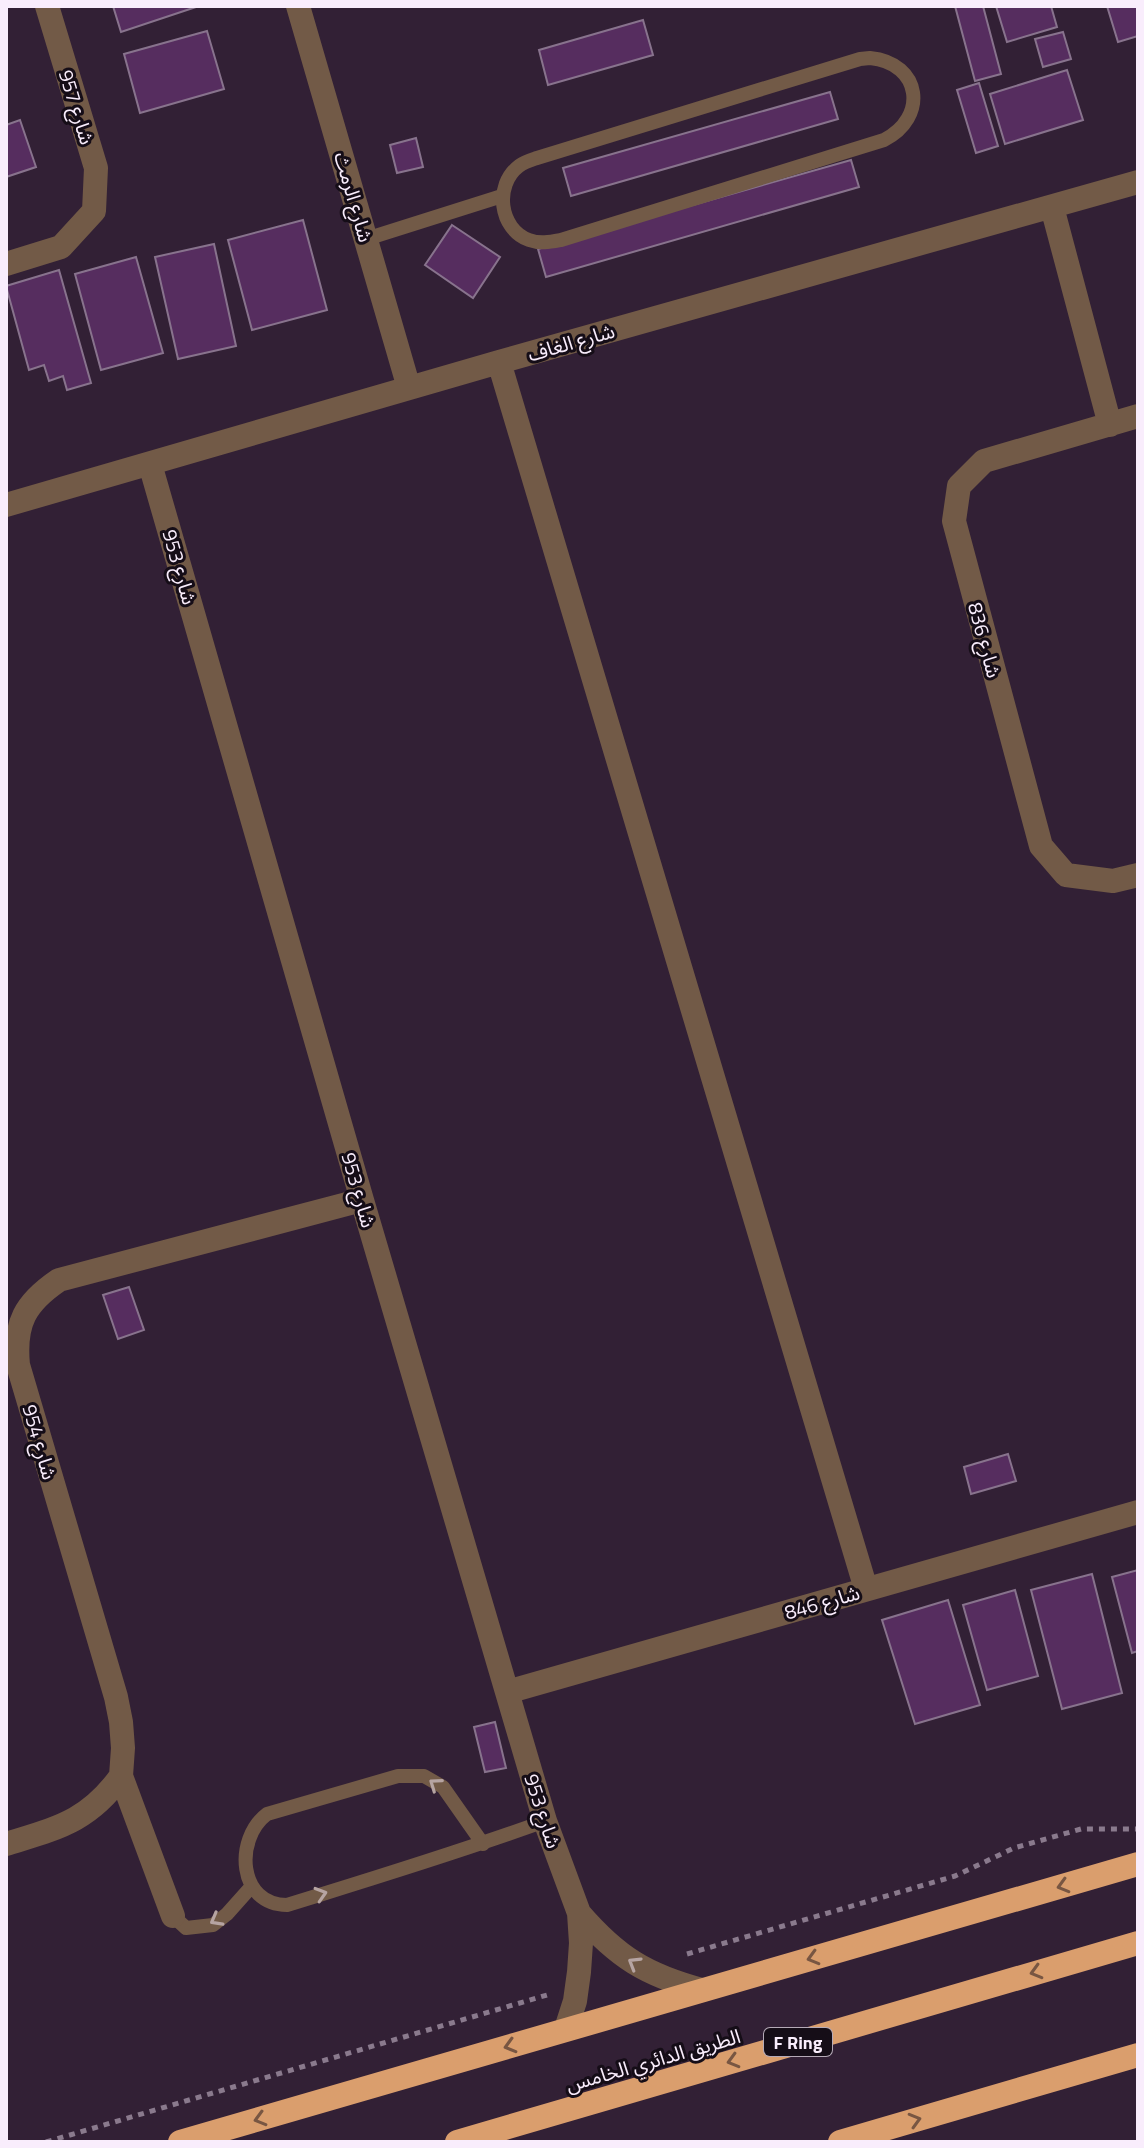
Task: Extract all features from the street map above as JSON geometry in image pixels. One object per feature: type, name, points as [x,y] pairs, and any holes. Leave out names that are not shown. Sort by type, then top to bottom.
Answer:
[{"type":"highway","points":[[180,2142],[1138,1864]]},
{"type":"highway","name":"الطريق الدائري الخامس","points":[[457,2142],[1138,1943]]},
{"type":"highway","points":[[840,2142],[1138,2055]]},
{"type":"street","name":"شارع 957","points":[[6,264],[61,247],[94,211],[96,168],[47,6]]},
{"type":"street","name":"شارع الرمث","points":[[298,6],[409,388]]},
{"type":"street","name":"شارع الغاف","points":[[6,505],[1138,182]]},
{"type":"street","points":[[1052,207],[1110,425]]},
{"type":"street","points":[[499,362],[866,1589]]},
{"type":"street","name":"شارع 836","points":[[1138,416],[984,461],[959,486],[954,521],[1041,846],[1066,875],[1113,881],[1138,875]]},
{"type":"street","name":"شارع 953","points":[[150,464],[545,1821],[579,1913],[579,1972],[575,2001],[566,2029]]},
{"type":"street","name":"شارع 954","points":[[173,1916],[121,1776],[123,1748],[116,1697],[18,1365],[16,1344],[19,1325],[28,1306],[42,1291],[59,1280],[362,1200]]},
{"type":"street","name":"شارع 846","points":[[507,1692],[1138,1512]]},
{"type":"street","points":[[6,1844],[61,1827],[79,1818],[95,1807],[121,1776]]},
{"type":"street","name":"شارع 953","points":[[579,1913],[617,1953],[671,1982],[702,1990]]},
{"type":"lane","points":[[860,59],[881,59],[892,63],[908,76],[912,85],[914,96],[909,118],[894,135],[884,140],[561,240],[544,243],[527,239],[513,229],[504,213],[502,196],[508,179],[520,165],[537,158],[860,59]]},
{"type":"lane","points":[[366,239],[502,196]]},
{"type":"lane","points":[[483,1844],[443,1787],[424,1776],[398,1776],[267,1814],[256,1825],[246,1847],[246,1872],[252,1886],[267,1900],[276,1905],[287,1905],[483,1844],[545,1821]]},
{"type":"lane","points":[[173,1916],[186,1928],[213,1925],[252,1886]]},
{"type":"building","points":[[113,6],[199,6],[121,32]]},
{"type":"building","points":[[955,6],[983,6],[1001,74],[975,81]]},
{"type":"building","points":[[996,6],[1051,6],[1057,27],[1007,42]]},
{"type":"building","points":[[1107,6],[1138,6],[1138,36],[1118,42]]},
{"type":"building","points":[[643,20],[653,55],[548,85],[539,50]]},
{"type":"building","points":[[207,31],[224,89],[140,113],[124,54]]},
{"type":"building","points":[[1063,32],[1071,59],[1043,67],[1035,39]]},
{"type":"building","points":[[1067,70],[1083,120],[1005,144],[990,94]]},
{"type":"building","points":[[979,83],[998,146],[976,153],[957,90]]},
{"type":"building","points":[[830,92],[838,119],[571,196],[563,168]]},
{"type":"building","points":[[20,120],[36,167],[6,177],[6,125]]},
{"type":"building","points":[[416,138],[423,167],[397,173],[390,145]]},
{"type":"building","points":[[851,160],[859,187],[546,277],[538,249]]},
{"type":"building","points":[[303,220],[327,310],[252,330],[228,240]]},
{"type":"building","points":[[452,225],[500,257],[473,298],[425,265]]},
{"type":"building","points":[[214,244],[236,346],[178,359],[155,257]]},
{"type":"building","points":[[136,257],[163,353],[101,370],[75,274]]},
{"type":"building","points":[[59,270],[91,383],[67,390],[63,376],[49,381],[44,365],[29,370],[6,286]]},
{"type":"building","points":[[129,1287],[144,1330],[118,1339],[103,1295]]},
{"type":"building","points":[[1008,1454],[1016,1481],[971,1494],[964,1467]]},
{"type":"building","points":[[1138,1570],[1138,1651],[1132,1653],[1112,1577]]},
{"type":"building","points":[[1092,1574],[1122,1693],[1062,1709],[1031,1590]]},
{"type":"building","points":[[1015,1590],[1038,1676],[987,1690],[963,1605]]},
{"type":"building","points":[[948,1600],[980,1705],[915,1724],[882,1620]]},
{"type":"building","points":[[495,1722],[506,1768],[485,1772],[474,1727]]}]
